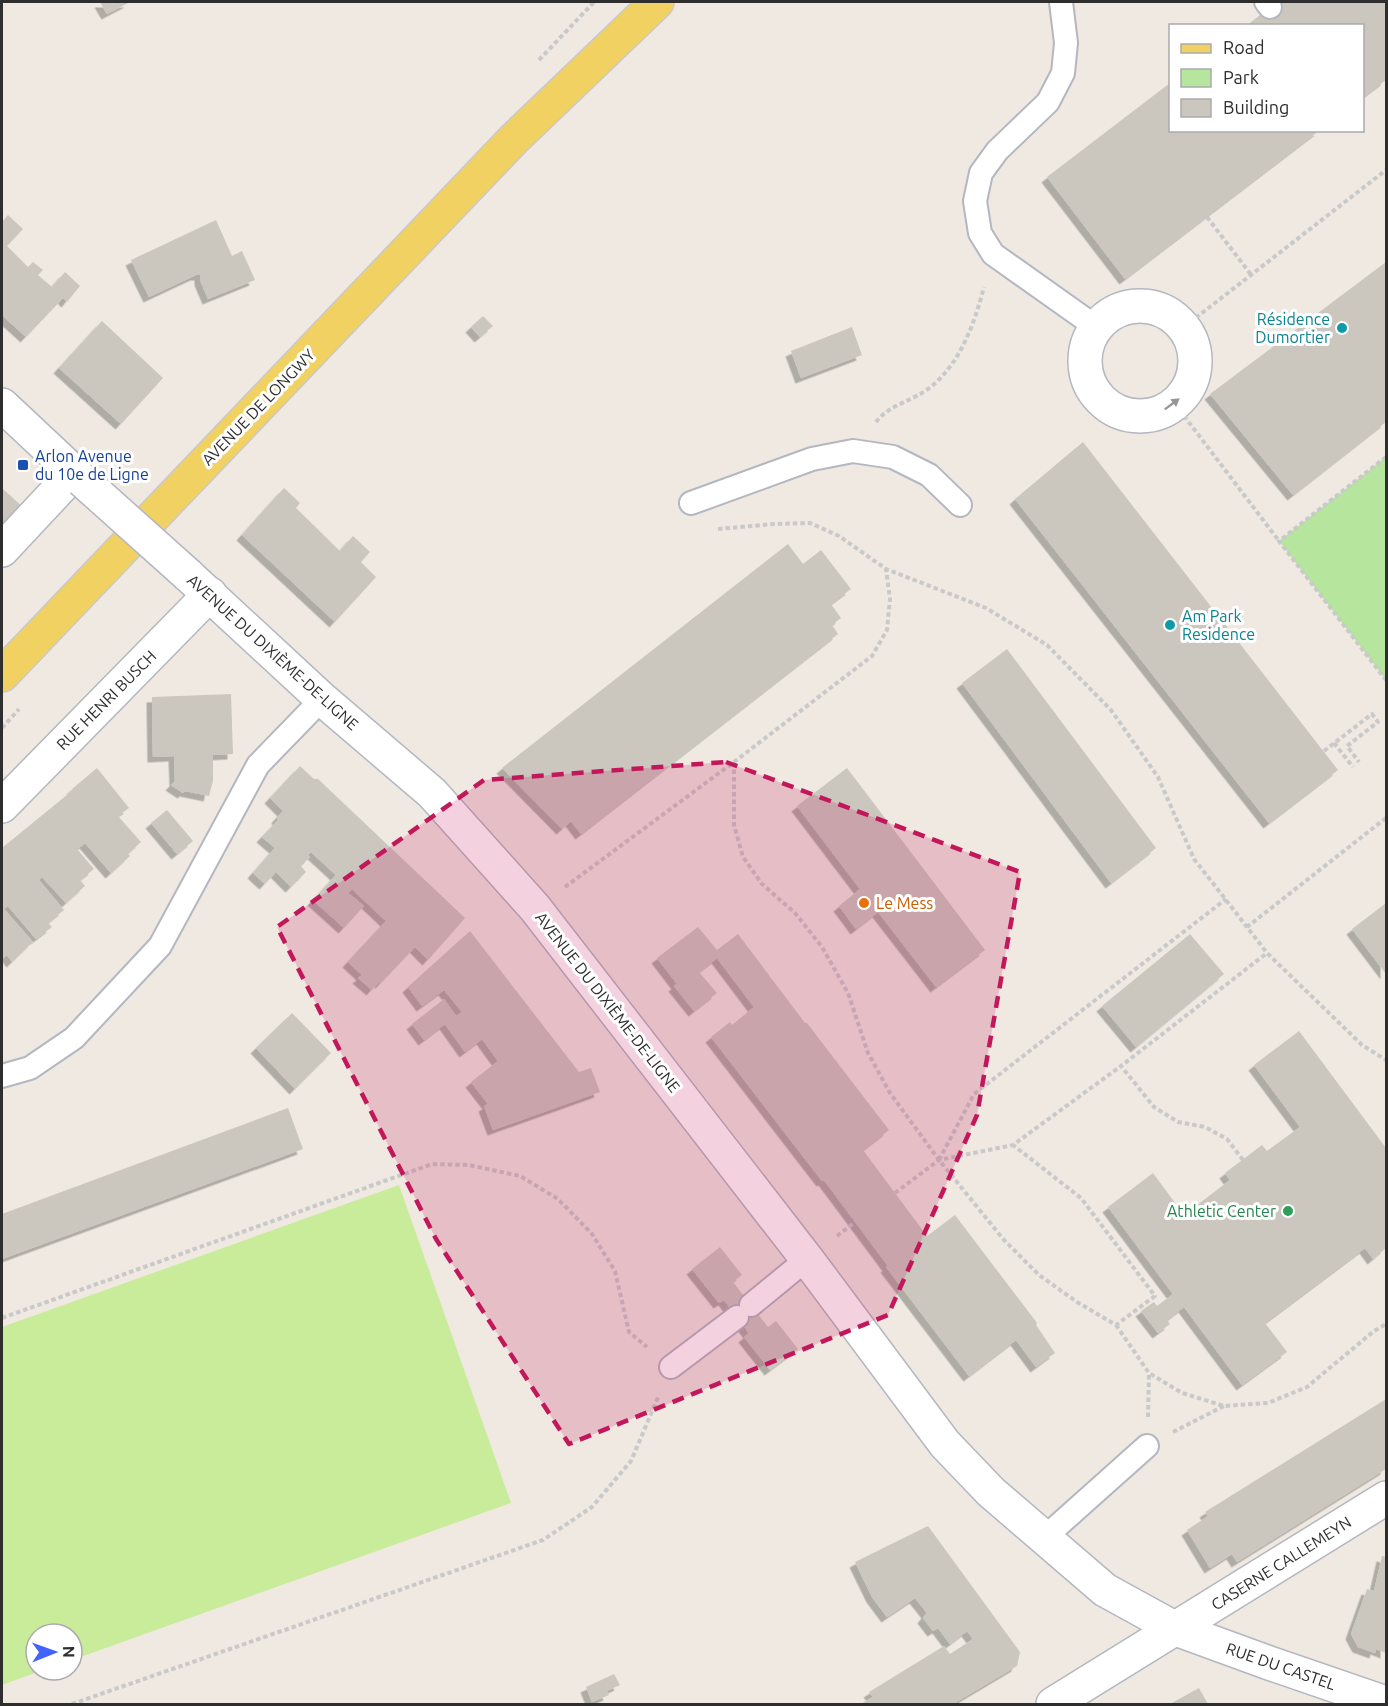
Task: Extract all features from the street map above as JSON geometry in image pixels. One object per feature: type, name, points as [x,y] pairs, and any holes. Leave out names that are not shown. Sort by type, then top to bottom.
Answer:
[{"type":"main road","points":[[514,139],[633,2]]},
{"type":"main road","points":[[514,139],[657,2]]},
{"type":"main road","name":"AVENUE DE LONGWY","points":[[2,675],[514,139]]},
{"type":"street","points":[[1140,305],[1157,308],[1172,315],[1184,327],[1192,342],[1196,358],[1194,375],[1187,391],[1175,404],[1160,413],[1142,417],[1125,415],[1108,407],[1095,394],[1087,379],[1084,360],[1087,343],[1096,327],[1108,315],[1123,308],[1140,305]]},
{"type":"street","name":"AVENUE DU DIXIÈME-DE-LIGNE","points":[[2,405],[322,699],[432,793],[536,908],[807,1259],[945,1444],[991,1491],[1105,1590],[1176,1629]]},
{"type":"street","points":[[2,550],[78,476]]},
{"type":"street","name":"RUE HENRI BUSCH","points":[[2,806],[199,585]]},
{"type":"street","name":"CASERNE CALLEMEYN","points":[[1053,1704],[1386,1498]]},
{"type":"street","name":"RUE DU CASTEL","points":[[1176,1629],[1386,1702]]},
{"type":"lane","points":[[1061,2],[1066,43],[1063,74],[1048,102],[997,151],[981,173],[975,201],[980,232],[993,254],[1096,327]]},
{"type":"lane","points":[[691,503],[812,459],[853,451],[893,457],[929,475],[960,505]]},
{"type":"lane","points":[[2,1076],[30,1068],[74,1038],[160,946],[258,765],[322,699]]},
{"type":"lane","points":[[671,1367],[807,1259]]},
{"type":"lane","points":[[1044,1538],[1147,1446]]},
{"type":"path","points":[[1184,327],[1386,170]]},
{"type":"path","points":[[1207,217],[1251,276]]},
{"type":"path","points":[[853,451],[882,414],[925,392],[946,371],[963,349],[976,316],[993,254]]},
{"type":"path","points":[[1175,404],[1386,680]]},
{"type":"path","points":[[1279,541],[1386,457]]},
{"type":"path","points":[[717,529],[810,523],[839,536],[886,569],[986,608],[1047,645],[1112,710],[1158,777],[1194,859],[1267,953],[1362,1045],[1386,1060]]},
{"type":"path","points":[[536,908],[734,762],[872,656],[887,630],[890,599],[886,569]]},
{"type":"path","points":[[1324,751],[1371,714],[1378,722],[1347,746],[1359,762]]},
{"type":"path","points":[[1334,743],[1353,767]]},
{"type":"path","points":[[734,762],[734,825],[743,857],[762,884],[795,913],[822,947],[848,993],[868,1053],[890,1093],[939,1160],[1004,1240],[1039,1275],[1077,1302],[1116,1325],[1149,1373],[1182,1393],[1224,1406],[1268,1403],[1308,1387],[1374,1331],[1386,1324]]},
{"type":"path","points":[[1246,927],[1386,818]]},
{"type":"path","points":[[895,1193],[939,1160],[974,1094],[1226,899]]},
{"type":"path","points":[[939,1160],[1012,1145],[1121,1066],[1267,953]]},
{"type":"path","points":[[1121,1066],[1154,1107],[1178,1122],[1205,1127],[1227,1139],[1243,1160]]},
{"type":"path","points":[[1012,1145],[1082,1198],[1155,1296],[1116,1325]]},
{"type":"path","points":[[2,1318],[432,1164],[469,1165],[520,1176],[558,1199],[592,1234],[615,1271],[629,1332],[671,1367],[631,1461],[592,1507],[543,1540],[72,1704]]},
{"type":"path","points":[[1149,1373],[1147,1446],[1224,1406]]},
{"type":"highlighted area","points":[[726,762],[1020,872],[977,1115],[888,1315],[569,1444],[436,1239],[277,927],[484,780]]},
{"type":"green space","points":[[1386,457],[1386,680],[1279,541]]},
{"type":"green space","points":[[399,1185],[511,1503],[84,1656],[84,1622],[24,1622],[24,1677],[2,1685],[2,1327]]},
{"type":"building","points":[[100,2],[130,2],[107,14]]},
{"type":"building","points":[[1277,2],[1386,2],[1386,80],[1364,96],[1364,24],[1249,24]]},
{"type":"building","points":[[1169,84],[1169,132],[1317,132],[1125,279],[1047,177]]},
{"type":"building","points":[[8,215],[23,229],[7,246],[28,267],[33,262],[43,270],[38,275],[52,287],[65,272],[80,286],[67,302],[63,298],[26,337],[2,315],[2,222]]},
{"type":"building","points":[[216,220],[232,256],[242,251],[255,280],[208,299],[200,275],[196,275],[149,297],[131,260]]},
{"type":"building","name":"Résidence Dumortier","points":[[1386,262],[1386,422],[1293,495],[1210,394]]},
{"type":"building","points":[[483,316],[493,326],[480,337],[471,327]]},
{"type":"building","points":[[102,321],[163,378],[121,424],[59,368]]},
{"type":"building","points":[[852,327],[862,355],[801,378],[791,351]]},
{"type":"building","name":"Am Park Residence","points":[[1083,442],[1338,770],[1269,823],[1015,499]]},
{"type":"building","points":[[2,488],[26,510],[2,539]]},
{"type":"building","points":[[284,488],[300,503],[296,508],[340,551],[353,536],[370,552],[361,562],[376,577],[335,622],[242,535]]},
{"type":"building","points":[[788,544],[803,564],[821,550],[851,589],[831,604],[841,618],[832,625],[838,634],[581,834],[571,821],[562,829],[502,768]]},
{"type":"building","points":[[1007,649],[1156,848],[1111,883],[962,683]]},
{"type":"building","points":[[231,694],[233,754],[213,755],[213,781],[209,796],[185,791],[183,793],[171,785],[175,781],[174,756],[153,757],[152,697]]},
{"type":"building","points":[[300,766],[314,779],[318,779],[465,918],[428,960],[415,947],[372,990],[358,978],[362,975],[348,962],[386,921],[352,889],[348,893],[364,906],[344,928],[313,900],[336,875],[311,852],[308,855],[310,857],[301,866],[306,872],[291,887],[276,872],[265,884],[253,873],[275,848],[262,837],[283,811],[270,798]]},
{"type":"building","points":[[97,768],[129,808],[118,816],[141,842],[128,854],[130,856],[111,873],[85,843],[77,849],[94,869],[80,880],[85,886],[66,903],[42,877],[39,880],[64,910],[48,923],[52,927],[36,939],[8,906],[4,909],[33,942],[12,962],[7,955],[2,959],[2,848]]},
{"type":"building","points":[[847,768],[985,950],[936,987],[878,912],[856,929],[839,906],[860,889],[797,806]]},
{"type":"building","points":[[167,810],[193,841],[177,854],[151,823]]},
{"type":"building","points":[[1386,903],[1386,974],[1352,929]]},
{"type":"building","points":[[698,927],[717,950],[738,934],[889,1130],[863,1150],[927,1236],[955,1215],[1037,1323],[1036,1325],[1055,1353],[1036,1367],[1016,1340],[969,1376],[886,1267],[888,1266],[824,1180],[822,1181],[711,1037],[730,1022],[732,1025],[754,1007],[717,958],[699,972],[717,993],[694,1011],[674,986],[677,984],[657,958]]},
{"type":"building","points":[[470,931],[579,1072],[591,1068],[600,1092],[493,1130],[484,1106],[488,1104],[471,1082],[498,1061],[482,1039],[465,1052],[445,1024],[424,1040],[412,1024],[444,999],[456,1016],[462,1012],[444,990],[422,1006],[408,987]]},
{"type":"building","points":[[1190,934],[1224,974],[1136,1047],[1102,1006]]},
{"type":"building","points":[[292,1013],[331,1053],[295,1089],[256,1048]]},
{"type":"building","name":"Athletic Center","points":[[1299,1031],[1386,1148],[1386,1248],[1373,1259],[1365,1248],[1265,1323],[1287,1352],[1242,1385],[1184,1307],[1167,1320],[1170,1324],[1158,1333],[1141,1311],[1154,1302],[1157,1306],[1173,1294],[1108,1207],[1153,1173],[1184,1215],[1230,1180],[1225,1173],[1262,1145],[1267,1151],[1300,1127],[1254,1065]]},
{"type":"building","points":[[288,1108],[303,1149],[2,1259],[2,1214]]},
{"type":"building","points":[[720,1247],[742,1275],[733,1282],[768,1327],[776,1321],[798,1349],[770,1370],[744,1337],[749,1333],[724,1300],[719,1303],[692,1269]]},
{"type":"building","points":[[1386,1399],[1386,1469],[1237,1562],[1232,1554],[1210,1568],[1187,1530],[1208,1516],[1205,1512]]},
{"type":"building","points":[[928,1526],[1020,1652],[1017,1666],[953,1704],[861,1704],[873,1697],[869,1692],[944,1646],[950,1654],[973,1639],[967,1631],[950,1644],[938,1628],[933,1631],[923,1618],[927,1613],[915,1598],[887,1617],[872,1597],[855,1562]]},
{"type":"building","points":[[1382,1556],[1386,1557],[1386,1653],[1376,1649],[1375,1653],[1358,1647],[1351,1634],[1367,1589],[1374,1591]]},
{"type":"building","points":[[614,1674],[620,1685],[607,1691],[609,1695],[592,1702],[586,1687]]},
{"type":"building","points":[[1199,1688],[1208,1704],[1170,1704]]},
{"type":"place","name":"Résidence Dumortier","points":[[1342,328]]},
{"type":"place","name":"Arlon Avenue du 10e de Ligne","points":[[23,465]]},
{"type":"place","name":"Am Park Residence","points":[[1170,625]]},
{"type":"place","name":"Le Mess","points":[[864,903]]},
{"type":"place","name":"Athletic Center","points":[[1288,1211]]}]
